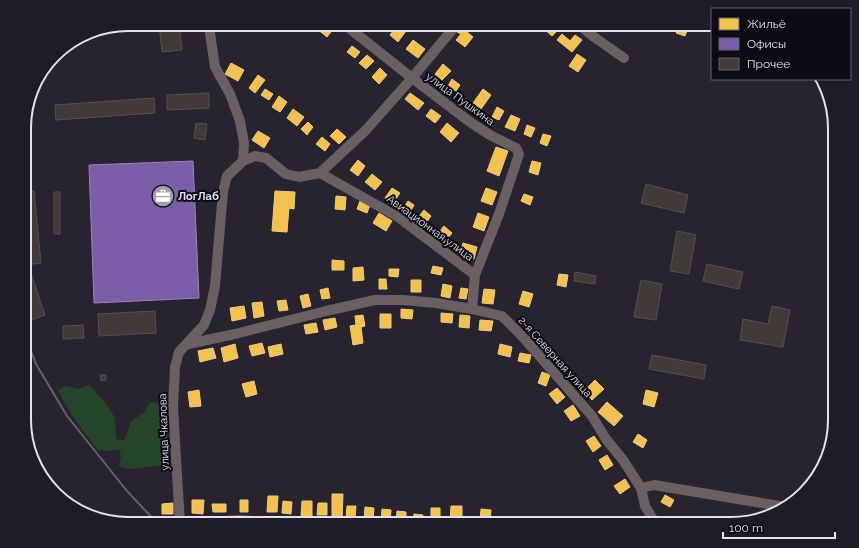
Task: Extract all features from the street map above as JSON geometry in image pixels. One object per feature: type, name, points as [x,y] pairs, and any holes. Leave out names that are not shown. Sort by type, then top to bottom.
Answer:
[{"type":"street","points":[[209,31],[215,67],[230,94],[240,121],[244,143],[243,161]]},
{"type":"street","name":"улица Пушкина","points":[[353,31],[470,122],[490,135],[516,148],[519,154],[499,214],[475,275]]},
{"type":"street","points":[[188,344],[204,325],[210,310],[215,286],[223,192],[227,176],[243,161],[255,156],[266,158],[286,174],[299,176],[320,173],[366,130],[451,31]]},
{"type":"street","points":[[587,31],[624,58]]},
{"type":"street","name":"Авиационная улица","points":[[320,173],[398,217],[475,275],[472,309]]},
{"type":"street","name":"2-я Северная улица","points":[[188,344],[375,300],[403,300],[436,303],[502,316],[521,334],[592,416],[606,439],[623,460],[641,488],[645,506],[652,517]]},
{"type":"street","name":"улица Чкалова","points":[[181,517],[173,407],[175,367],[179,352],[188,344]]},
{"type":"street","points":[[641,488],[654,485],[776,505]]},
{"type":"green space","points":[[89,385],[105,402],[115,418],[116,439],[124,440],[131,421],[145,412],[149,403],[155,402],[160,406],[167,422],[168,459],[166,465],[129,469],[121,467],[119,464],[121,456],[119,449],[107,451],[98,450],[71,414],[58,390],[65,386],[78,389]]},
{"type":"building: Жильё","points":[[320,31],[332,31],[327,37]]},
{"type":"building: Жильё","points":[[393,31],[406,31],[398,42],[390,35]]},
{"type":"building: Жильё","points":[[466,31],[473,37],[465,47],[456,40],[461,34],[457,32]]},
{"type":"building: Жильё","points":[[546,31],[557,31],[552,36]]},
{"type":"building: Жильё","points":[[677,31],[687,31],[685,36],[676,33]]},
{"type":"building: Жильё","points":[[562,34],[570,41],[575,35],[582,40],[572,52],[557,40]]},
{"type":"building: Жильё","points":[[413,40],[425,49],[418,58],[406,49]]},
{"type":"building: Жильё","points":[[352,46],[360,52],[355,58],[347,52]]},
{"type":"building: Жильё","points":[[577,54],[586,60],[578,72],[569,66]]},
{"type":"building: Жильё","points":[[367,55],[374,61],[366,69],[359,63]]},
{"type":"building: Жильё","points":[[231,63],[244,70],[238,81],[225,74]]},
{"type":"building: Жильё","points":[[443,64],[451,71],[442,80],[435,74]]},
{"type":"building: Жильё","points":[[380,68],[387,75],[379,84],[372,77]]},
{"type":"building: Жильё","points":[[258,75],[265,80],[255,93],[249,88]]},
{"type":"building: Жильё","points":[[452,79],[460,85],[456,91],[448,86]]},
{"type":"building: Жильё","points":[[265,89],[273,94],[269,100],[261,95]]},
{"type":"building: Жильё","points":[[483,89],[491,95],[481,109],[473,103]]},
{"type":"building: Жильё","points":[[410,93],[424,103],[418,110],[405,99]]},
{"type":"building: Жильё","points":[[279,96],[287,102],[280,112],[272,107]]},
{"type":"building: Жильё","points":[[497,107],[504,111],[499,120],[492,117]]},
{"type":"building: Жильё","points":[[293,109],[304,117],[297,126],[287,118]]},
{"type":"building: Жильё","points":[[431,109],[441,116],[435,123],[426,116]]},
{"type":"building: Жильё","points":[[511,115],[520,119],[515,131],[505,127]]},
{"type":"building: Жильё","points":[[308,122],[313,127],[307,135],[301,129]]},
{"type":"building: Жильё","points":[[447,123],[459,133],[451,142],[440,132]]},
{"type":"building: Жильё","points":[[527,125],[535,128],[531,137],[524,134]]},
{"type":"building: Жильё","points":[[337,129],[346,137],[339,144],[330,136]]},
{"type":"building: Жильё","points":[[258,131],[270,138],[264,148],[252,140]]},
{"type":"building: Жильё","points":[[543,134],[551,136],[547,146],[540,143]]},
{"type":"building: Жильё","points":[[322,137],[330,144],[325,151],[316,144]]},
{"type":"building: Жильё","points":[[496,147],[508,151],[499,176],[487,171]]},
{"type":"building: Жильё","points":[[358,160],[365,166],[358,176],[350,170]]},
{"type":"building: Жильё","points":[[532,161],[541,163],[538,175],[529,172]]},
{"type":"building: Жильё","points":[[372,174],[382,182],[375,190],[365,182]]},
{"type":"building: Жильё","points":[[392,188],[400,193],[393,203],[385,198]]},
{"type":"building: Жильё","points":[[486,188],[497,192],[492,205],[481,201]]},
{"type":"building: Жильё","points":[[275,191],[295,192],[294,209],[289,208],[287,232],[272,231]]},
{"type":"building: Жильё","points":[[524,194],[533,197],[530,205],[521,201]]},
{"type":"building: Жильё","points":[[336,196],[346,197],[345,210],[335,209]]},
{"type":"building: Жильё","points":[[360,201],[370,205],[367,213],[357,209]]},
{"type":"building: Жильё","points":[[408,201],[414,205],[409,214],[403,209]]},
{"type":"building: Жильё","points":[[424,210],[431,216],[424,226],[416,220]]},
{"type":"building: Жильё","points":[[379,213],[392,221],[386,231],[373,223]]},
{"type":"building: Жильё","points":[[478,213],[489,217],[484,231],[473,227]]},
{"type":"building: Жильё","points":[[444,226],[452,233],[444,243],[436,236]]},
{"type":"building: Жильё","points":[[463,243],[477,247],[474,259],[459,254]]},
{"type":"building: Жильё","points":[[332,260],[344,261],[344,270],[332,270]]},
{"type":"building: Жильё","points":[[433,266],[443,268],[441,275],[431,273]]},
{"type":"building: Жильё","points":[[363,267],[364,280],[353,281],[353,268]]},
{"type":"building: Жильё","points":[[389,269],[399,269],[398,277],[389,276]]},
{"type":"building: Жильё","points":[[559,274],[568,275],[566,287],[557,285]]},
{"type":"building: Жильё","points":[[379,279],[386,279],[387,289],[379,289]]},
{"type":"building: Жильё","points":[[411,280],[421,280],[421,292],[411,292]]},
{"type":"building: Жильё","points":[[443,284],[452,286],[450,298],[441,296]]},
{"type":"building: Жильё","points":[[328,288],[330,298],[322,299],[320,290]]},
{"type":"building: Жильё","points":[[461,288],[468,289],[466,299],[459,298]]},
{"type":"building: Жильё","points":[[484,289],[495,290],[493,304],[482,303]]},
{"type":"building: Жильё","points":[[523,291],[533,294],[529,307],[519,304]]},
{"type":"building: Жильё","points":[[308,294],[311,306],[303,308],[300,296]]},
{"type":"building: Жильё","points":[[286,300],[288,310],[279,311],[277,301]]},
{"type":"building: Жильё","points":[[262,302],[264,316],[254,318],[252,303]]},
{"type":"building: Жильё","points":[[244,306],[246,318],[232,321],[230,308]]},
{"type":"building: Жильё","points":[[401,309],[413,310],[412,319],[401,318]]},
{"type":"building: Жильё","points":[[441,313],[453,314],[452,323],[441,322]]},
{"type":"building: Жильё","points":[[380,314],[391,314],[391,328],[380,328]]},
{"type":"building: Жильё","points":[[363,315],[365,326],[361,327],[363,343],[353,345],[350,326],[356,325],[355,316]]},
{"type":"building: Жильё","points":[[460,315],[470,316],[469,328],[459,327]]},
{"type":"building: Жильё","points":[[335,318],[337,327],[325,330],[323,320]]},
{"type":"building: Жильё","points":[[480,320],[493,321],[491,331],[479,330]]},
{"type":"building: Жильё","points":[[316,323],[318,332],[306,334],[304,325]]},
{"type":"building: Жильё","points":[[262,343],[265,353],[252,356],[249,346]]},
{"type":"building: Жильё","points":[[235,344],[238,358],[224,362],[221,348]]},
{"type":"building: Жильё","points":[[281,344],[283,354],[270,357],[268,347]]},
{"type":"building: Жильё","points":[[500,344],[512,347],[510,357],[498,354]]},
{"type":"building: Жильё","points":[[213,348],[216,358],[200,362],[198,351]]},
{"type":"building: Жильё","points":[[520,353],[531,355],[529,363],[518,361]]},
{"type":"building: Жильё","points":[[542,372],[550,375],[546,386],[538,383]]},
{"type":"building: Жильё","points":[[595,380],[604,389],[592,400],[584,391]]},
{"type":"building: Жильё","points":[[254,381],[257,394],[246,397],[242,384]]},
{"type":"building: Жильё","points":[[557,388],[565,397],[557,404],[549,394]]},
{"type":"building: Жильё","points":[[199,390],[201,406],[190,407],[188,392]]},
{"type":"building: Жильё","points":[[646,390],[658,393],[654,407],[643,404]]},
{"type":"building: Жильё","points":[[607,402],[623,416],[614,426],[598,412]]},
{"type":"building: Жильё","points":[[573,405],[580,416],[571,421],[564,411]]},
{"type":"building: Жильё","points":[[638,434],[647,440],[643,448],[633,442]]},
{"type":"building: Жильё","points":[[594,436],[601,446],[593,452],[586,441]]},
{"type":"building: Жильё","points":[[607,455],[613,465],[605,470],[599,460]]},
{"type":"building: Жильё","points":[[625,479],[630,487],[620,494],[614,486]]},
{"type":"building: Жильё","points":[[332,494],[343,494],[342,517],[332,517]]},
{"type":"building: Жильё","points":[[665,495],[674,500],[670,507],[661,502]]},
{"type":"building: Жильё","points":[[268,496],[278,496],[277,512],[267,512]]},
{"type":"building: Жильё","points":[[192,500],[204,500],[203,514],[192,513]]},
{"type":"building: Жильё","points":[[240,500],[248,500],[248,512],[240,512]]},
{"type":"building: Жильё","points":[[283,501],[292,502],[291,514],[282,513]]},
{"type":"building: Жильё","points":[[302,501],[312,501],[312,517],[301,516]]},
{"type":"building: Жильё","points":[[173,503],[173,514],[162,514],[162,504]]},
{"type":"building: Жильё","points":[[318,503],[327,503],[327,515],[317,515]]},
{"type":"building: Жильё","points":[[212,504],[226,504],[226,512],[213,512]]},
{"type":"building: Жильё","points":[[347,506],[356,506],[355,517],[346,517]]},
{"type":"building: Жильё","points":[[451,506],[462,506],[462,517],[450,517]]},
{"type":"building: Жильё","points":[[365,507],[374,508],[373,517],[364,517]]},
{"type":"building: Жильё","points":[[431,508],[440,508],[440,517],[431,517]]},
{"type":"building: Жильё","points":[[382,509],[391,510],[390,517],[381,517]]},
{"type":"building: Жильё","points":[[481,509],[491,510],[490,517],[480,517]]},
{"type":"building: Жильё","points":[[397,511],[406,512],[406,517],[396,517]]},
{"type":"building: Жильё","points":[[414,514],[423,515],[423,517],[414,517]]},
{"type":"building: Офисы","points":[[193,161],[199,298],[94,303],[89,165]]},
{"type":"building: Прочее","points":[[160,31],[180,31],[182,50],[162,52]]},
{"type":"building: Прочее","points":[[209,93],[209,108],[167,110],[167,95]]},
{"type":"building: Прочее","points":[[154,98],[155,113],[56,120],[55,105]]},
{"type":"building: Прочее","points":[[196,123],[207,124],[205,140],[194,138]]},
{"type":"building: Прочее","points":[[646,184],[688,195],[684,213],[641,203]]},
{"type":"building: Прочее","points":[[31,191],[34,191],[41,263],[31,264]]},
{"type":"building: Прочее","points":[[54,192],[60,192],[60,234],[54,234]]},
{"type":"building: Прочее","points":[[677,231],[696,235],[689,274],[670,271]]},
{"type":"building: Прочее","points":[[707,264],[743,272],[739,289],[703,281]]},
{"type":"building: Прочее","points":[[575,272],[596,276],[595,284],[574,281]]},
{"type":"building: Прочее","points":[[31,273],[45,315],[31,320]]},
{"type":"building: Прочее","points":[[641,280],[662,284],[656,320],[634,317]]},
{"type":"building: Прочее","points":[[772,306],[790,310],[783,347],[740,340],[743,319],[768,324]]},
{"type":"building: Прочее","points":[[155,311],[156,333],[99,336],[98,314]]},
{"type":"building: Прочее","points":[[83,325],[84,338],[63,339],[63,326]]},
{"type":"building: Прочее","points":[[652,355],[706,365],[704,379],[649,369]]},
{"type":"building: Прочее","points":[[100,375],[106,375],[106,380],[101,381]]},
{"type":"railway","points":[[31,351],[36,364],[67,416],[127,491],[151,517]]},
{"type":"place","name":"ЛогЛаб","points":[[163,196]]}]
